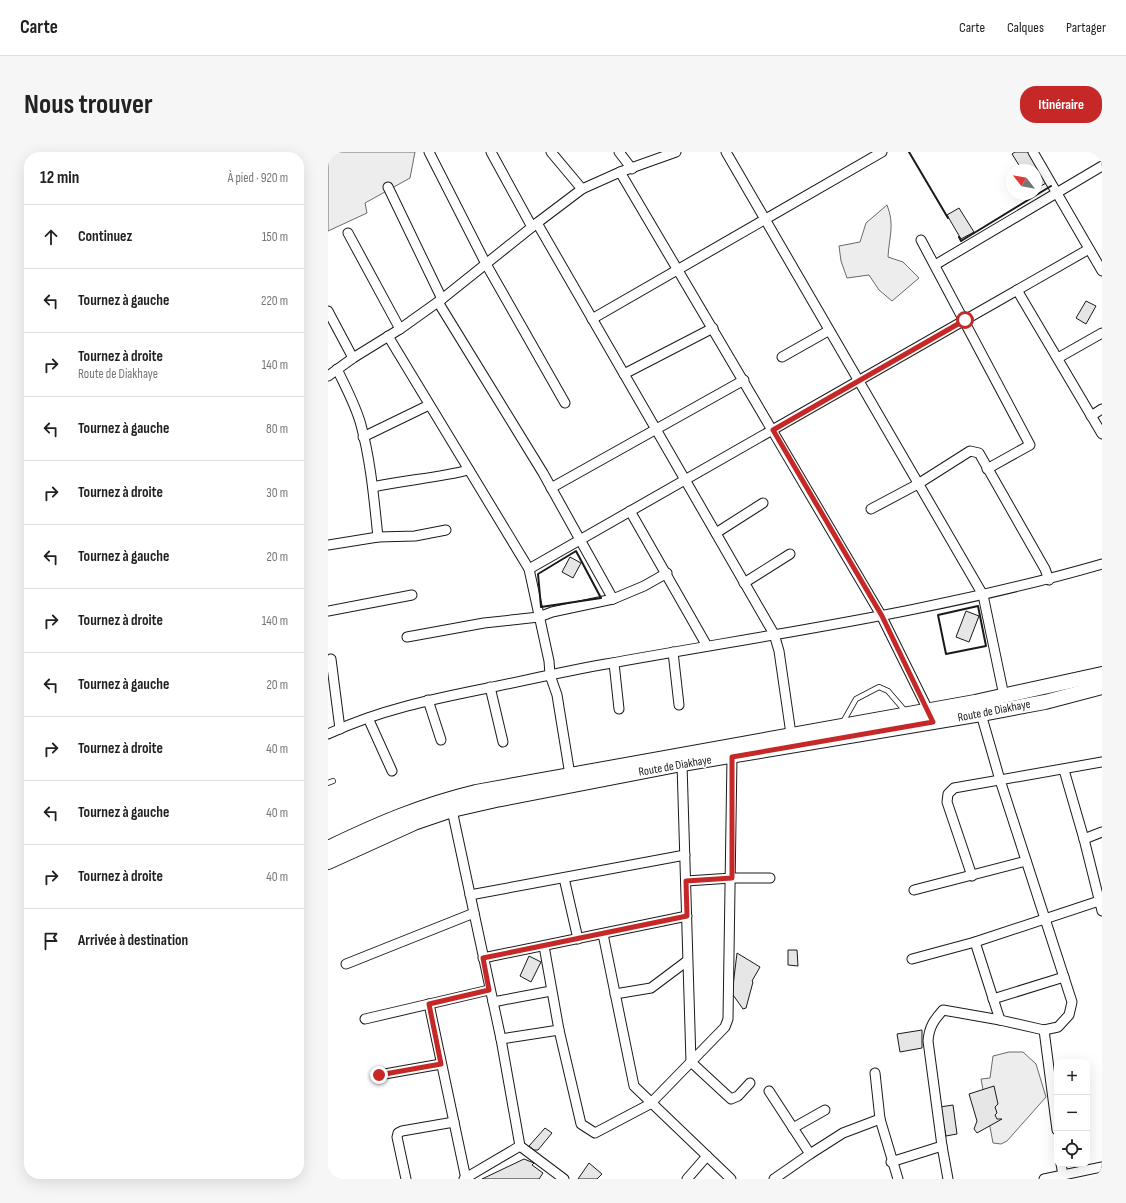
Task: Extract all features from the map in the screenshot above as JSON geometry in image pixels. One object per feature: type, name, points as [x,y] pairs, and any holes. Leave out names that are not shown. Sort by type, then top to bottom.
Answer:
[{"type":"main road","name":"Route de Diakhaye","points":[[328,862],[414,823],[452,810],[682,764],[732,757],[931,716],[1004,696],[1102,674]]},
{"type":"main road","name":"Route de Diakhaye","points":[[328,848],[385,821],[424,806],[476,792],[908,714],[931,716],[981,714],[1045,702],[1102,687]]},
{"type":"street","points":[[429,152],[486,264],[565,403]]},
{"type":"street","points":[[491,152],[624,374],[774,634],[779,651],[791,734]]},
{"type":"street","points":[[551,152],[582,189]]},
{"type":"street","points":[[618,152],[632,168]]},
{"type":"street","points":[[328,376],[440,301],[534,225],[582,189],[620,172],[676,152]]},
{"type":"street","points":[[726,152],[857,381],[983,595],[1004,696]]},
{"type":"street","points":[[592,320],[882,152]]},
{"type":"street","points":[[1033,152],[1102,271]]},
{"type":"street","points":[[935,265],[1102,166]]},
{"type":"street","points":[[620,172],[882,616],[931,716]]},
{"type":"street","points":[[388,187],[440,301],[581,539],[613,599]]},
{"type":"street","points":[[348,233],[400,329]]},
{"type":"street","points":[[921,240],[965,320],[1030,445],[987,469]]},
{"type":"street","points":[[529,569],[1089,249]]},
{"type":"street","points":[[1017,290],[1102,434]]},
{"type":"street","points":[[328,311],[353,358]]},
{"type":"street","points":[[624,374],[713,328]]},
{"type":"street","points":[[782,357],[828,331]]},
{"type":"street","points":[[1058,358],[1102,333]]},
{"type":"street","points":[[388,336],[529,569],[549,661],[550,674],[557,695],[570,775]]},
{"type":"street","points":[[337,370],[355,407],[363,437],[373,487],[378,538]]},
{"type":"street","points":[[551,488],[744,380]]},
{"type":"street","points":[[363,437],[429,405]]},
{"type":"street","points":[[1091,416],[1102,409]]},
{"type":"street","points":[[871,509],[918,484],[970,451],[979,454],[1045,569],[1049,580]]},
{"type":"street","points":[[373,487],[402,480],[445,476],[469,470]]},
{"type":"street","points":[[716,533],[763,503]]},
{"type":"street","points":[[630,511],[667,573],[707,646]]},
{"type":"street","points":[[328,545],[378,538],[416,536],[446,530]]},
{"type":"street","points":[[744,583],[790,554]]},
{"type":"street","points":[[328,734],[392,709],[428,700],[550,674],[882,616],[1049,580],[1102,564]]},
{"type":"street","points":[[407,637],[484,623],[539,617],[552,612],[613,599],[644,586],[667,573]]},
{"type":"street","points":[[328,611],[412,595]]},
{"type":"street","points":[[673,652],[679,705]]},
{"type":"street","points":[[332,659],[340,729]]},
{"type":"street","points":[[614,663],[619,709]]},
{"type":"street","points":[[490,687],[502,742]]},
{"type":"street","points":[[428,700],[441,740]]},
{"type":"street","points":[[948,1179],[942,1146],[928,1041],[928,1032],[932,1022],[943,1010],[1000,1020],[1044,1030],[1058,1027],[1069,1015],[1072,1002],[1000,780],[981,714]]},
{"type":"street","points":[[368,718],[392,771]]},
{"type":"street","points":[[544,946],[559,1030],[581,1124],[588,1130],[595,1133],[650,1104],[725,1027],[728,1020],[732,878],[732,757]]},
{"type":"street","points":[[972,876],[947,802],[948,794],[954,788],[1064,770],[1102,762]]},
{"type":"street","points":[[682,764],[691,1062],[731,1099],[738,1096],[750,1083]]},
{"type":"street","points":[[1064,770],[1084,839],[1102,911]]},
{"type":"street","points":[[452,810],[489,990],[501,1040],[520,1146],[564,1179]]},
{"type":"street","points":[[1084,839],[1102,832]]},
{"type":"street","points":[[470,895],[685,855]]},
{"type":"street","points":[[914,890],[1026,861]]},
{"type":"street","points":[[564,878],[578,939]]},
{"type":"street","points":[[686,881],[732,878],[770,878]]},
{"type":"street","points":[[912,959],[975,942],[1100,901]]},
{"type":"street","points":[[346,964],[474,913]]},
{"type":"street","points":[[483,958],[687,916]]},
{"type":"street","points":[[603,934],[634,1086],[650,1104],[731,1179]]},
{"type":"street","points":[[975,942],[1000,1020]]},
{"type":"street","points":[[615,994],[651,988],[687,961]]},
{"type":"street","points":[[993,999],[1064,977]]},
{"type":"street","points":[[365,1019],[489,990]]},
{"type":"street","points":[[493,1002],[551,991]]},
{"type":"street","points":[[429,1004],[465,1179],[520,1146]]},
{"type":"street","points":[[501,1040],[559,1030]]},
{"type":"street","points":[[1044,1030],[1054,1107]]},
{"type":"street","points":[[379,1075],[441,1064]]},
{"type":"street","points":[[875,1073],[880,1119],[898,1179]]},
{"type":"street","points":[[769,1091],[810,1154]]},
{"type":"street","points":[[792,1128],[825,1110]]},
{"type":"street","points":[[774,1179],[843,1133],[880,1119]]},
{"type":"street","points":[[406,1179],[396,1137],[398,1133],[402,1130],[454,1122]]},
{"type":"street","points":[[892,1162],[942,1146]]},
{"type":"street","points":[[687,1179],[707,1156]]},
{"type":"street","points":[[1062,1167],[1063,1175]]},
{"type":"street","points":[[1044,1179],[1102,1167]]},
{"type":"lane","points":[[841,726],[856,699],[866,692],[879,687],[888,691],[908,714]]},
{"type":"shaded area","points":[[328,152],[415,152],[410,178],[365,203],[367,213],[328,231]]},
{"type":"shaded area","points":[[887,205],[891,219],[888,257],[903,262],[919,278],[892,301],[879,290],[869,275],[847,278],[841,261],[839,246],[860,242],[866,223]]},
{"type":"shaded area","points":[[1009,1052],[1023,1052],[1036,1064],[1046,1097],[1007,1141],[1001,1144],[993,1143],[981,1079],[990,1078],[993,1056]]},
{"type":"building","points":[[1015,152],[1028,152],[1035,164],[1018,164],[1012,154]]},
{"type":"building","points":[[1042,176],[1046,183],[1042,185]]},
{"type":"building","points":[[959,208],[974,232],[961,239],[947,215]]},
{"type":"building","points":[[1086,301],[1096,306],[1086,324],[1076,318]]},
{"type":"building","points":[[570,557],[581,563],[573,578],[562,572]]},
{"type":"building","points":[[966,611],[979,616],[969,642],[956,637]]},
{"type":"building","points":[[788,950],[797,950],[798,966],[788,965]]},
{"type":"building","points":[[737,953],[760,967],[752,981],[746,1008],[743,1009],[731,992]]},
{"type":"building","points":[[529,956],[541,962],[531,982],[520,976]]},
{"type":"building","points":[[922,1030],[922,1048],[900,1052],[897,1034]]},
{"type":"building","points":[[994,1086],[998,1104],[995,1107],[997,1113],[995,1115],[997,1119],[1002,1119],[977,1133],[974,1129],[977,1121],[969,1094]]},
{"type":"building","points":[[953,1105],[957,1134],[946,1136],[940,1107]]},
{"type":"building","points":[[545,1128],[552,1133],[538,1150],[534,1150],[529,1146]]},
{"type":"building","points":[[524,1159],[534,1163],[532,1165],[543,1173],[539,1179],[482,1179]]},
{"type":"building","points":[[589,1163],[602,1174],[597,1179],[578,1179]]},
{"type":"wall","points":[[909,152],[948,218]]},
{"type":"wall","points":[[959,237],[961,241],[1051,186]]},
{"type":"wall","points":[[576,551],[601,598],[541,607],[538,574],[576,551]]},
{"type":"wall","points":[[978,606],[986,646],[946,654],[938,615],[978,606]]},
{"type":"route","points":[[379,1075],[441,1064],[429,1004],[489,990],[483,958],[687,916],[686,881],[732,878],[732,757],[933,722],[882,616],[773,430],[965,320]]}]
